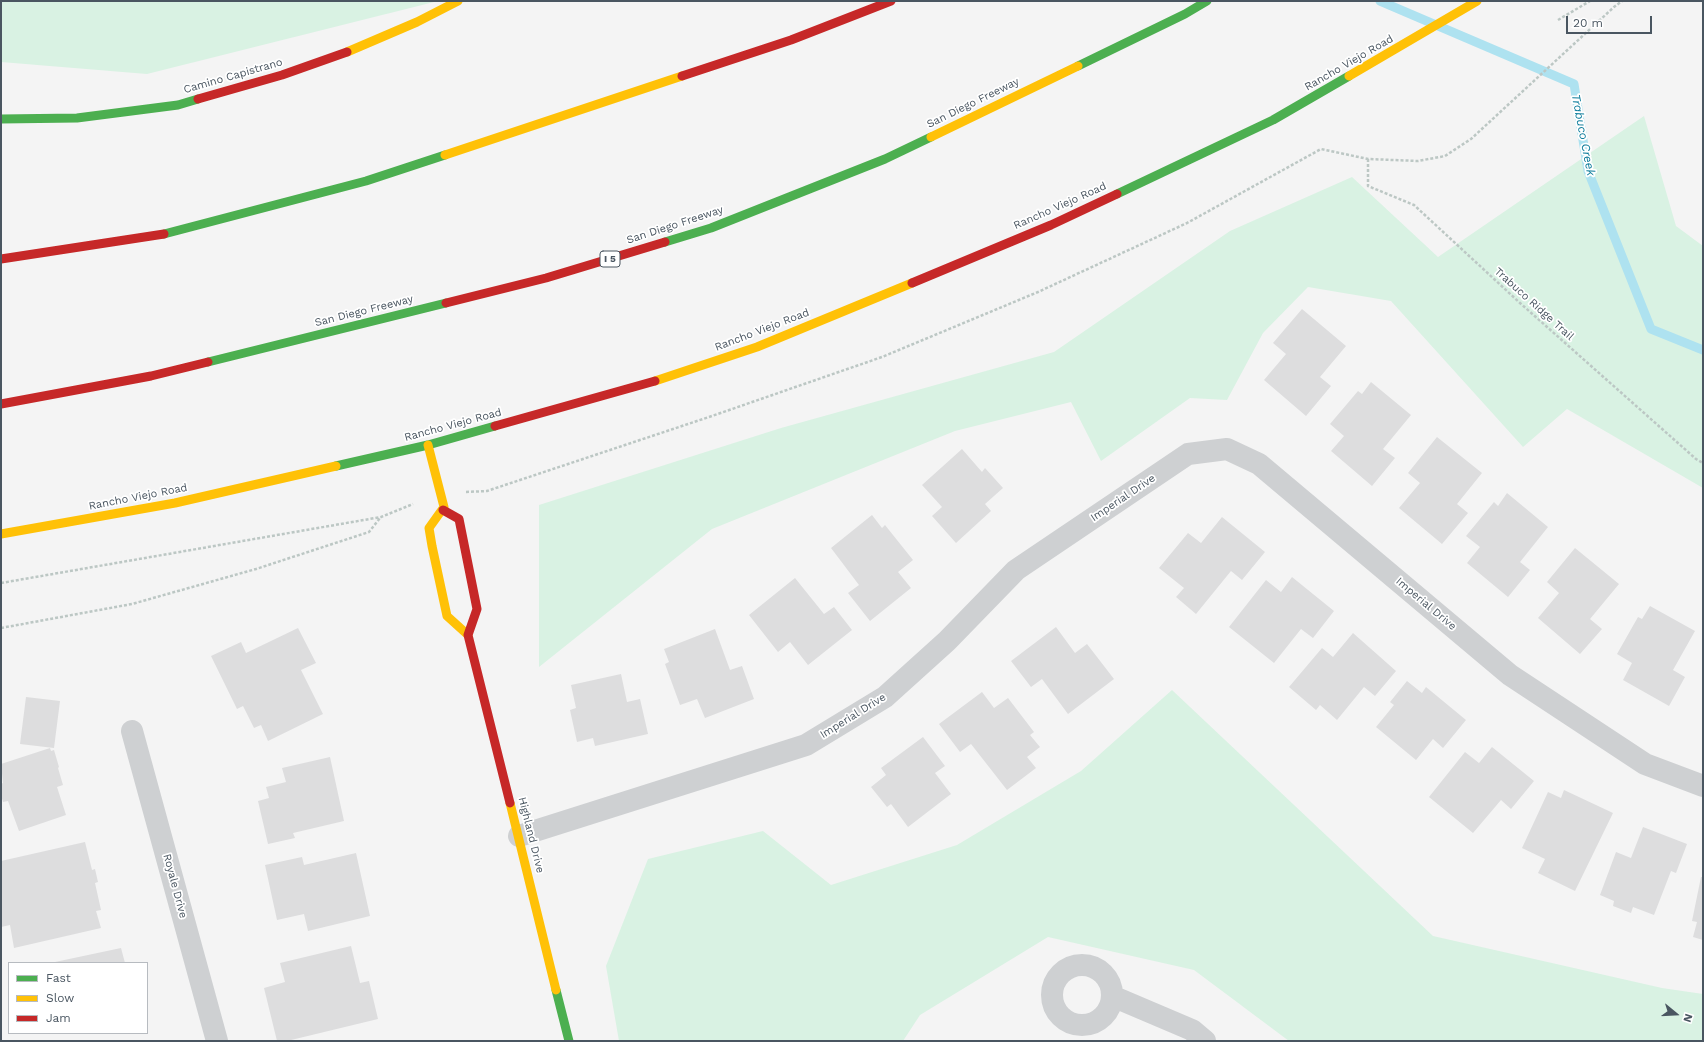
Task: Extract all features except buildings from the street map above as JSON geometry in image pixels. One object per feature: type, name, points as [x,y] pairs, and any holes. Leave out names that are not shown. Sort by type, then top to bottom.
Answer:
[{"type":"main road","name":"Camino Capistrano","points":[[1,119],[26,120],[77,118],[178,105],[282,75],[357,49],[417,22],[458,1]]},
{"type":"main road","points":[[1,259],[165,234],[366,181],[791,40],[891,1]]},
{"type":"main road","name":"San Diego Freeway","points":[[1,404],[151,376],[327,333],[546,278],[711,228],[885,159],[1185,14],[1206,1]]},
{"type":"main road","name":"Rancho Viejo Road","points":[[1,534],[53,526],[175,503],[428,445],[669,377],[758,347],[1051,225],[1273,120],[1477,1]]},
{"type":"main road","points":[[428,445],[444,507],[429,528],[432,546],[447,616],[468,635],[477,609],[459,519],[443,510]]},
{"type":"main road","name":"Highland Drive","points":[[468,635],[569,1041]]},
{"type":"street","name":"Imperial Drive","points":[[519,836],[806,745],[885,697],[946,640],[1016,570],[1188,454],[1227,449],[1259,464],[1510,675],[1645,764],[1703,786]]},
{"type":"street","name":"Royale Drive","points":[[132,731],[217,1041]]},
{"type":"street","points":[[1112,996],[1192,1030],[1205,1041]]},
{"type":"path","points":[[1558,20],[1590,1]]},
{"type":"path","points":[[1,583],[381,517],[440,493],[487,491],[709,417],[882,357],[1038,292],[1187,223],[1321,149],[1368,159],[1418,160],[1445,156],[1471,139],[1622,1]]},
{"type":"path","name":"Trabuco Ridge Trail","points":[[1368,159],[1368,186],[1414,204],[1526,309],[1696,459],[1703,462]]},
{"type":"path","points":[[1,628],[132,604],[256,569],[369,532],[381,517]]},
{"type":"green space","points":[[1,1],[438,1],[147,74],[1,62]]},
{"type":"green space","points":[[1644,116],[1676,226],[1703,246],[1703,488],[1567,409],[1523,447],[1391,301],[1308,287],[1263,333],[1227,400],[1190,398],[1101,461],[1071,402],[955,431],[712,529],[539,667],[539,505],[781,428],[1054,352],[1230,231],[1352,177],[1438,257]]},
{"type":"green space","points":[[1172,690],[1433,936],[1662,988],[1703,994],[1703,1041],[1289,1041],[1194,970],[1048,937],[920,1015],[903,1041],[619,1041],[606,966],[648,859],[763,831],[831,885],[957,845],[1081,771]]},
{"type":"waterway","name":"Trabuco Creek","points":[[1380,1],[1574,84],[1588,171],[1651,329],[1703,350]]},
{"type":"traffic: fast","points":[[1078,66],[1185,14],[1207,1]]},
{"type":"traffic: fast","points":[[1117,194],[1273,120],[1349,76]]},
{"type":"traffic: fast","points":[[1,119],[77,118],[178,105],[198,99]]},
{"type":"traffic: fast","points":[[665,242],[711,228],[885,159],[931,137]]},
{"type":"traffic: fast","points":[[164,234],[366,181],[445,155]]},
{"type":"traffic: fast","points":[[208,362],[446,303]]},
{"type":"traffic: fast","points":[[336,466],[428,445],[495,426]]},
{"type":"traffic: fast","points":[[556,990],[569,1041]]},
{"type":"traffic: slow","points":[[347,52],[417,22],[458,1]]},
{"type":"traffic: slow","points":[[1349,76],[1477,1]]},
{"type":"traffic: slow","points":[[931,137],[1078,66]]},
{"type":"traffic: slow","points":[[445,155],[682,76]]},
{"type":"traffic: slow","points":[[655,381],[757,347],[912,283]]},
{"type":"traffic: slow","points":[[428,445],[444,507],[429,528],[432,546],[447,616],[468,635]]},
{"type":"traffic: slow","points":[[1,534],[175,503],[336,466]]},
{"type":"traffic: slow","points":[[510,803],[556,990]]},
{"type":"traffic: jam","points":[[682,76],[791,40],[891,1]]},
{"type":"traffic: jam","points":[[198,99],[282,75],[347,52]]},
{"type":"traffic: jam","points":[[912,283],[1051,225],[1117,194]]},
{"type":"traffic: jam","points":[[1,259],[164,234]]},
{"type":"traffic: jam","points":[[446,303],[546,278],[665,242]]},
{"type":"traffic: jam","points":[[1,404],[151,376],[208,362]]},
{"type":"traffic: jam","points":[[495,426],[655,381]]},
{"type":"traffic: jam","points":[[443,510],[459,519],[477,609],[468,635],[510,803]]}]
